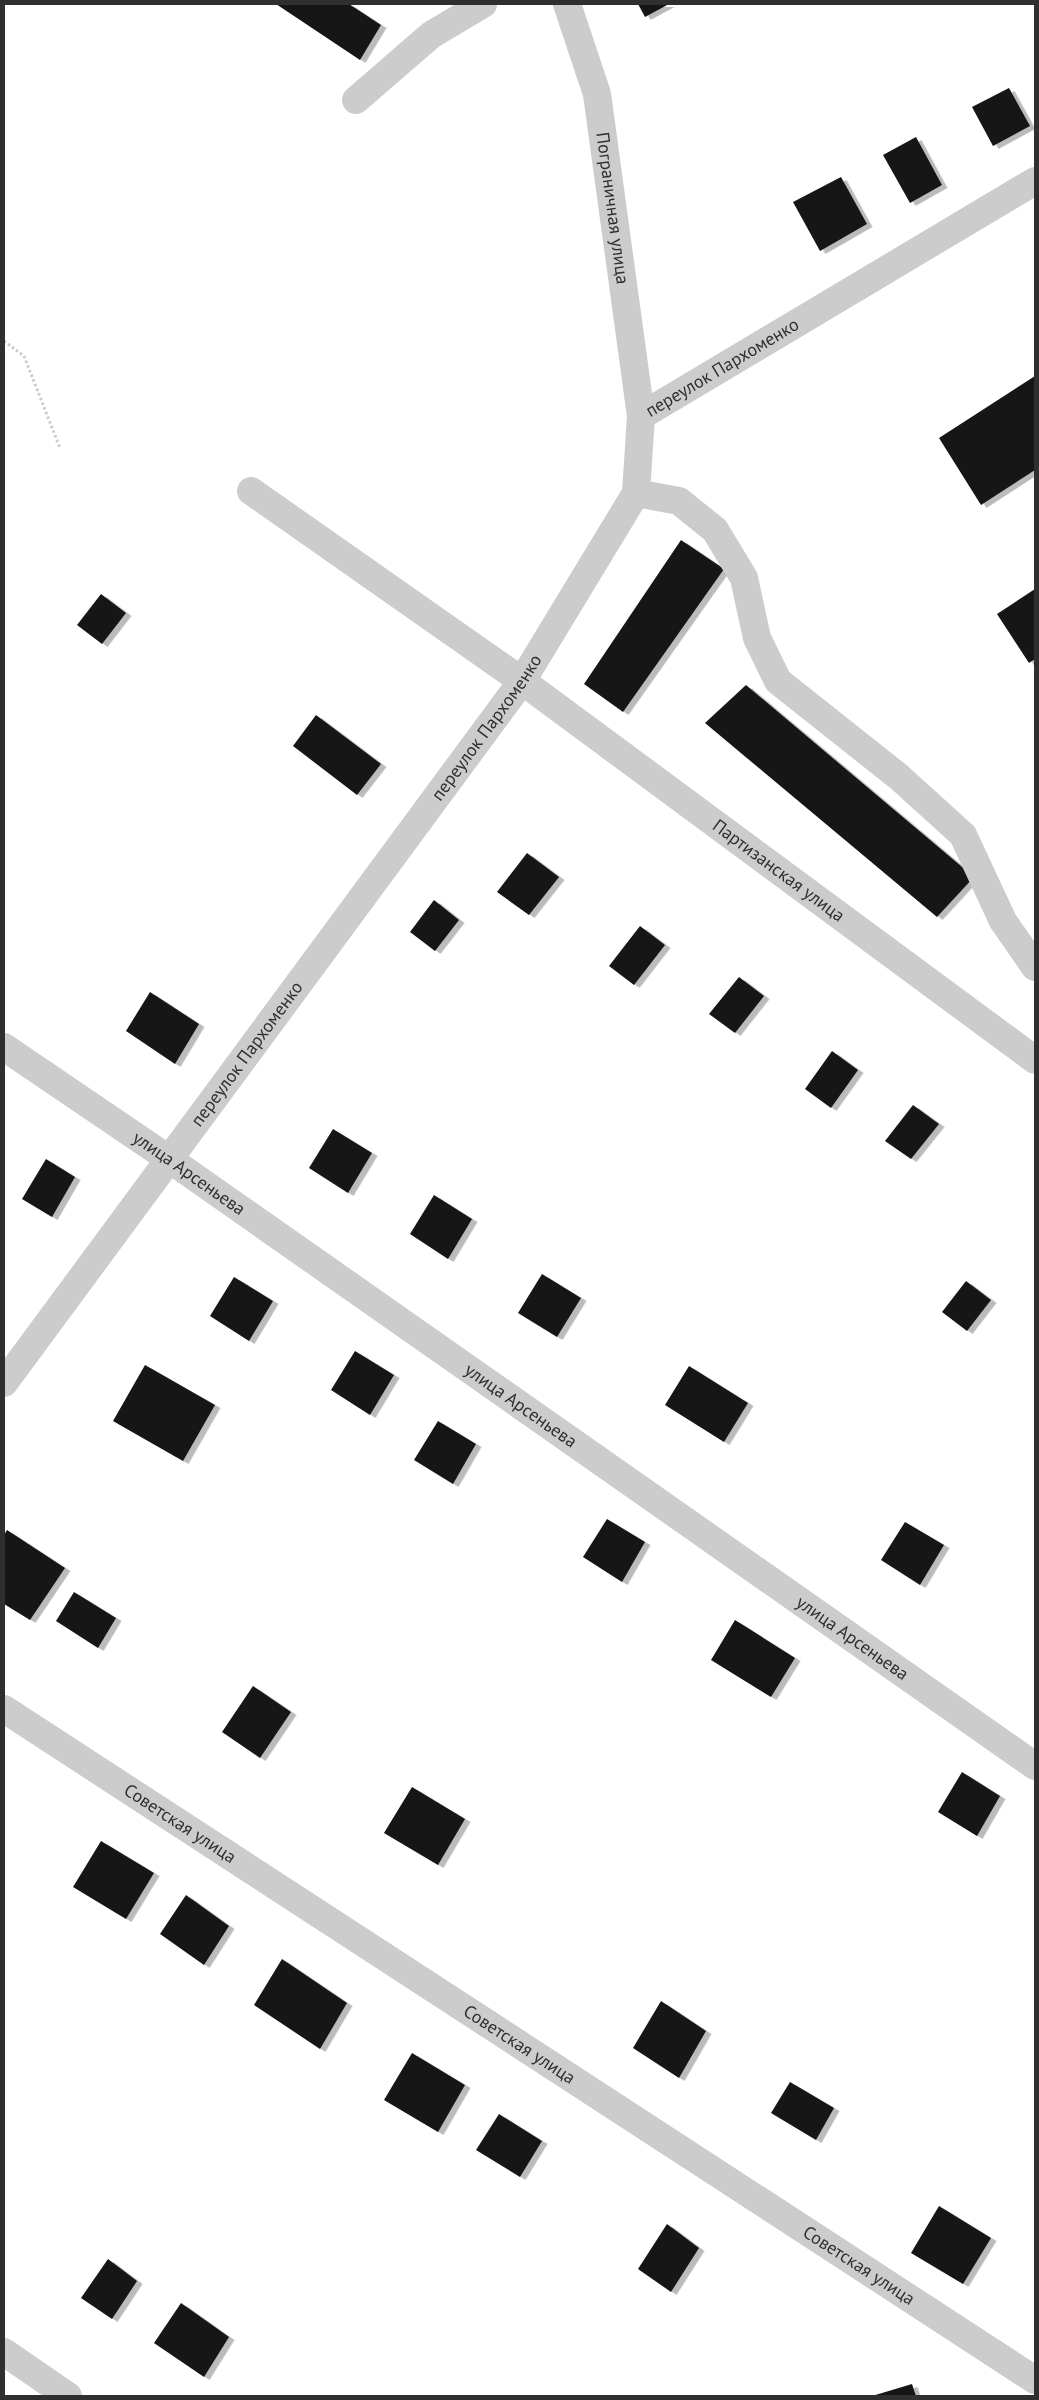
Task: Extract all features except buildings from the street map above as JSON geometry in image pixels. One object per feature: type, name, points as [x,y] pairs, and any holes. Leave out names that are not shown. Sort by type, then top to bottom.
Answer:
[{"type":"street","points":[[356,100],[431,35],[483,4]]},
{"type":"street","name":"Пограничная улица","points":[[566,4],[596,94],[641,416]]},
{"type":"street","name":"переулок Пархоменко","points":[[4,1384],[522,681],[636,493],[641,416],[1035,181]]},
{"type":"street","name":"Партизанская улица","points":[[251,491],[522,681],[1035,1060]]},
{"type":"street","points":[[636,493],[679,501],[716,530],[744,578],[757,638],[778,681],[899,778],[963,835],[1003,922],[1035,967]]},
{"type":"street","name":"улица Арсеньева","points":[[4,1047],[169,1159],[1035,1766]]},
{"type":"street","name":"Советская улица","points":[[4,1709],[1035,2380]]},
{"type":"street","points":[[4,2352],[68,2396]]},
{"type":"path","points":[[4,341],[24,356],[60,448]]}]
